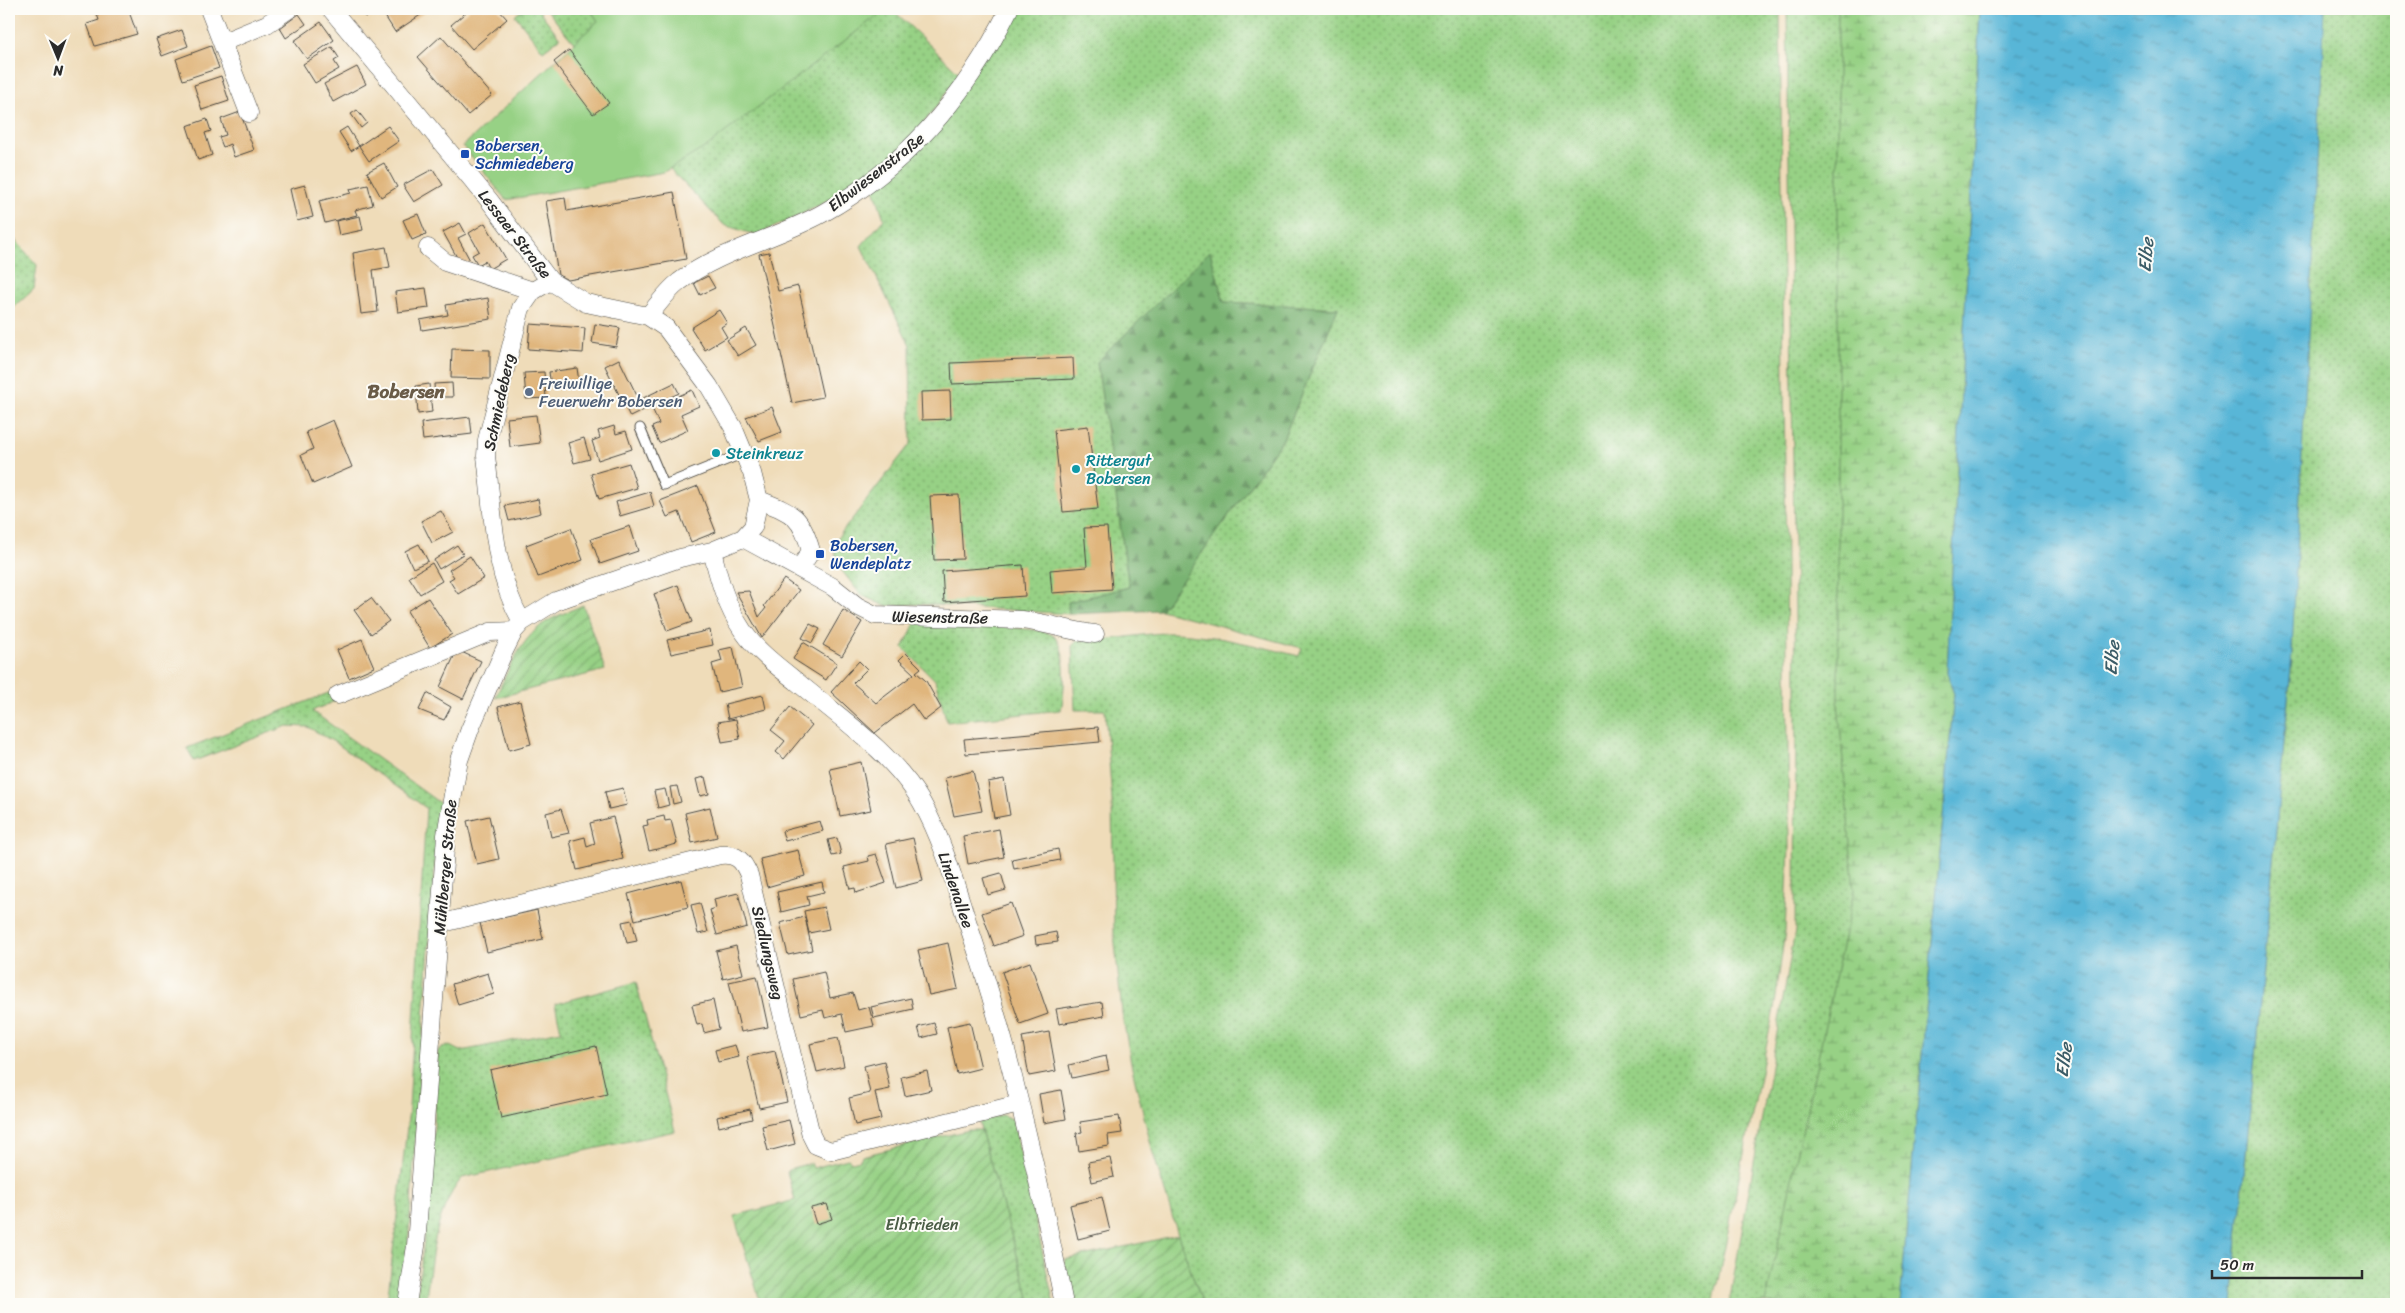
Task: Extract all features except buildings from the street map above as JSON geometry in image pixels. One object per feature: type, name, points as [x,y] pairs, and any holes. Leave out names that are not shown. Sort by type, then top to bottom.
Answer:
[{"type":"street","points":[[209,9],[249,113]]},
{"type":"street","points":[[223,42],[267,24],[289,9]]},
{"type":"street","name":"Lessaer Straße","points":[[331,9],[489,200],[550,281],[586,303],[648,316],[666,328],[709,386],[733,428],[744,453],[759,500]]},
{"type":"street","name":"Elbwiesenstraße","points":[[648,316],[680,281],[724,256],[822,214],[849,197],[925,135],[962,91],[992,44],[1009,9]]},
{"type":"street","points":[[428,248],[445,262],[533,291]]},
{"type":"street","name":"Schmiedeberg","points":[[518,626],[498,558],[486,456],[486,440],[521,308],[533,291],[550,281]]},
{"type":"street","points":[[338,695],[490,632],[518,626],[556,601],[680,558],[712,551],[748,532],[759,500],[795,516],[806,531],[811,551],[800,568]]},
{"type":"street","name":"Wiesenstraße","points":[[748,532],[800,568],[833,587],[857,606],[876,615],[1022,620],[1044,623],[1064,630],[1095,634]]},
{"type":"street","name":"Lindenallee","points":[[712,551],[723,594],[744,631],[787,674],[887,759],[911,785],[923,804],[939,842],[978,952],[1036,1168],[1064,1304]]},
{"type":"street","name":"Mühlberger Straße","points":[[408,1304],[416,1246],[446,835],[459,760],[470,729],[518,626]]},
{"type":"street","name":"Siedlungsweg","points":[[440,919],[451,921],[715,856],[732,855],[741,860],[749,875],[816,1145],[831,1151],[1019,1104]]},
{"type":"lane","points":[[640,428],[664,485],[744,453]]},
{"type":"green space","points":[[524,9],[538,9],[560,38],[543,51],[515,15]]},
{"type":"green space","points":[[546,9],[590,9],[599,21],[574,43]]},
{"type":"green space","points":[[590,9],[886,9],[706,147],[664,172],[506,200],[463,146],[598,21]]},
{"type":"green space","points":[[874,9],[892,9],[959,73],[944,96],[922,125],[900,149],[862,180],[842,192],[756,235],[724,225],[670,169]]},
{"type":"green space","points":[[1014,9],[1780,9],[1789,847],[1785,931],[1775,1004],[1713,1304],[1203,1304],[1178,1235],[1153,1153],[1132,1068],[1122,1013],[1114,933],[1112,800],[1105,710],[1075,710],[1072,646],[1078,640],[1181,633],[1233,641],[1299,656],[1302,648],[1161,610],[1283,439],[1338,308],[1224,302],[1210,252],[1097,362],[1129,587],[1069,602],[1069,614],[921,604],[885,606],[861,595],[842,571],[832,545],[911,443],[910,345],[861,246],[884,219],[873,185],[926,142]]},
{"type":"green space","points":[[1787,9],[1980,9],[1900,1304],[1729,1304],[1795,931],[1796,692]]},
{"type":"green space","points":[[1838,9],[1980,9],[1947,673],[1954,694],[1900,1304],[1765,1304],[1854,891],[1838,701]]},
{"type":"green space","points":[[2313,9],[2396,9],[2396,1304],[2232,1304],[2291,668]]},
{"type":"green space","points":[[9,233],[37,265],[34,289],[9,312]]},
{"type":"green space","points":[[1210,251],[1224,302],[1338,308],[1283,439],[1161,610],[1069,614],[1068,602],[1129,587],[1097,362]]},
{"type":"green space","points":[[583,605],[605,670],[495,698],[517,654],[532,634],[551,619]]},
{"type":"green space","points":[[915,623],[970,623],[1043,631],[1053,635],[1062,650],[1064,693],[1061,710],[947,722],[935,680],[903,648]]},
{"type":"green space","points":[[331,692],[335,701],[312,711],[441,804],[435,862],[408,1245],[398,1304],[387,1304],[409,1109],[426,808],[336,743],[308,727],[287,726],[194,761],[187,748]]},
{"type":"green space","points":[[636,982],[675,1131],[462,1178],[452,1192],[439,1222],[432,1254],[425,1304],[416,1304],[431,1186],[438,1050],[447,1045],[461,1051],[561,1031],[555,1004]]},
{"type":"green space","points":[[1003,1115],[1013,1120],[1054,1304],[1031,1304],[981,1130],[979,1122]]},
{"type":"green space","name":"Elbfrieden","points":[[969,1130],[981,1130],[1031,1304],[761,1304],[734,1216],[795,1200],[787,1172],[792,1168],[811,1163],[813,1168],[848,1159],[852,1162],[860,1160],[862,1156]]},
{"type":"green space","points":[[1178,1235],[1203,1304],[1074,1304],[1064,1260]]},
{"type":"water","name":"Elbe","points":[[1980,9],[2325,9],[2291,668],[2232,1304],[1900,1304],[1954,694],[1947,673]]},
{"type":"place","name":"Bobersen, Schmiedeberg","points":[[465,154]]},
{"type":"place","name":"Freiwillige Feuerwehr Bobersen","points":[[529,392]]},
{"type":"place","name":"Steinkreuz","points":[[716,453]]},
{"type":"place","name":"Rittergut Bobersen","points":[[1076,469]]},
{"type":"place","name":"Bobersen, Wendeplatz","points":[[820,554]]},
{"type":"district","name":"Bobersen","points":[[406,391]]}]
